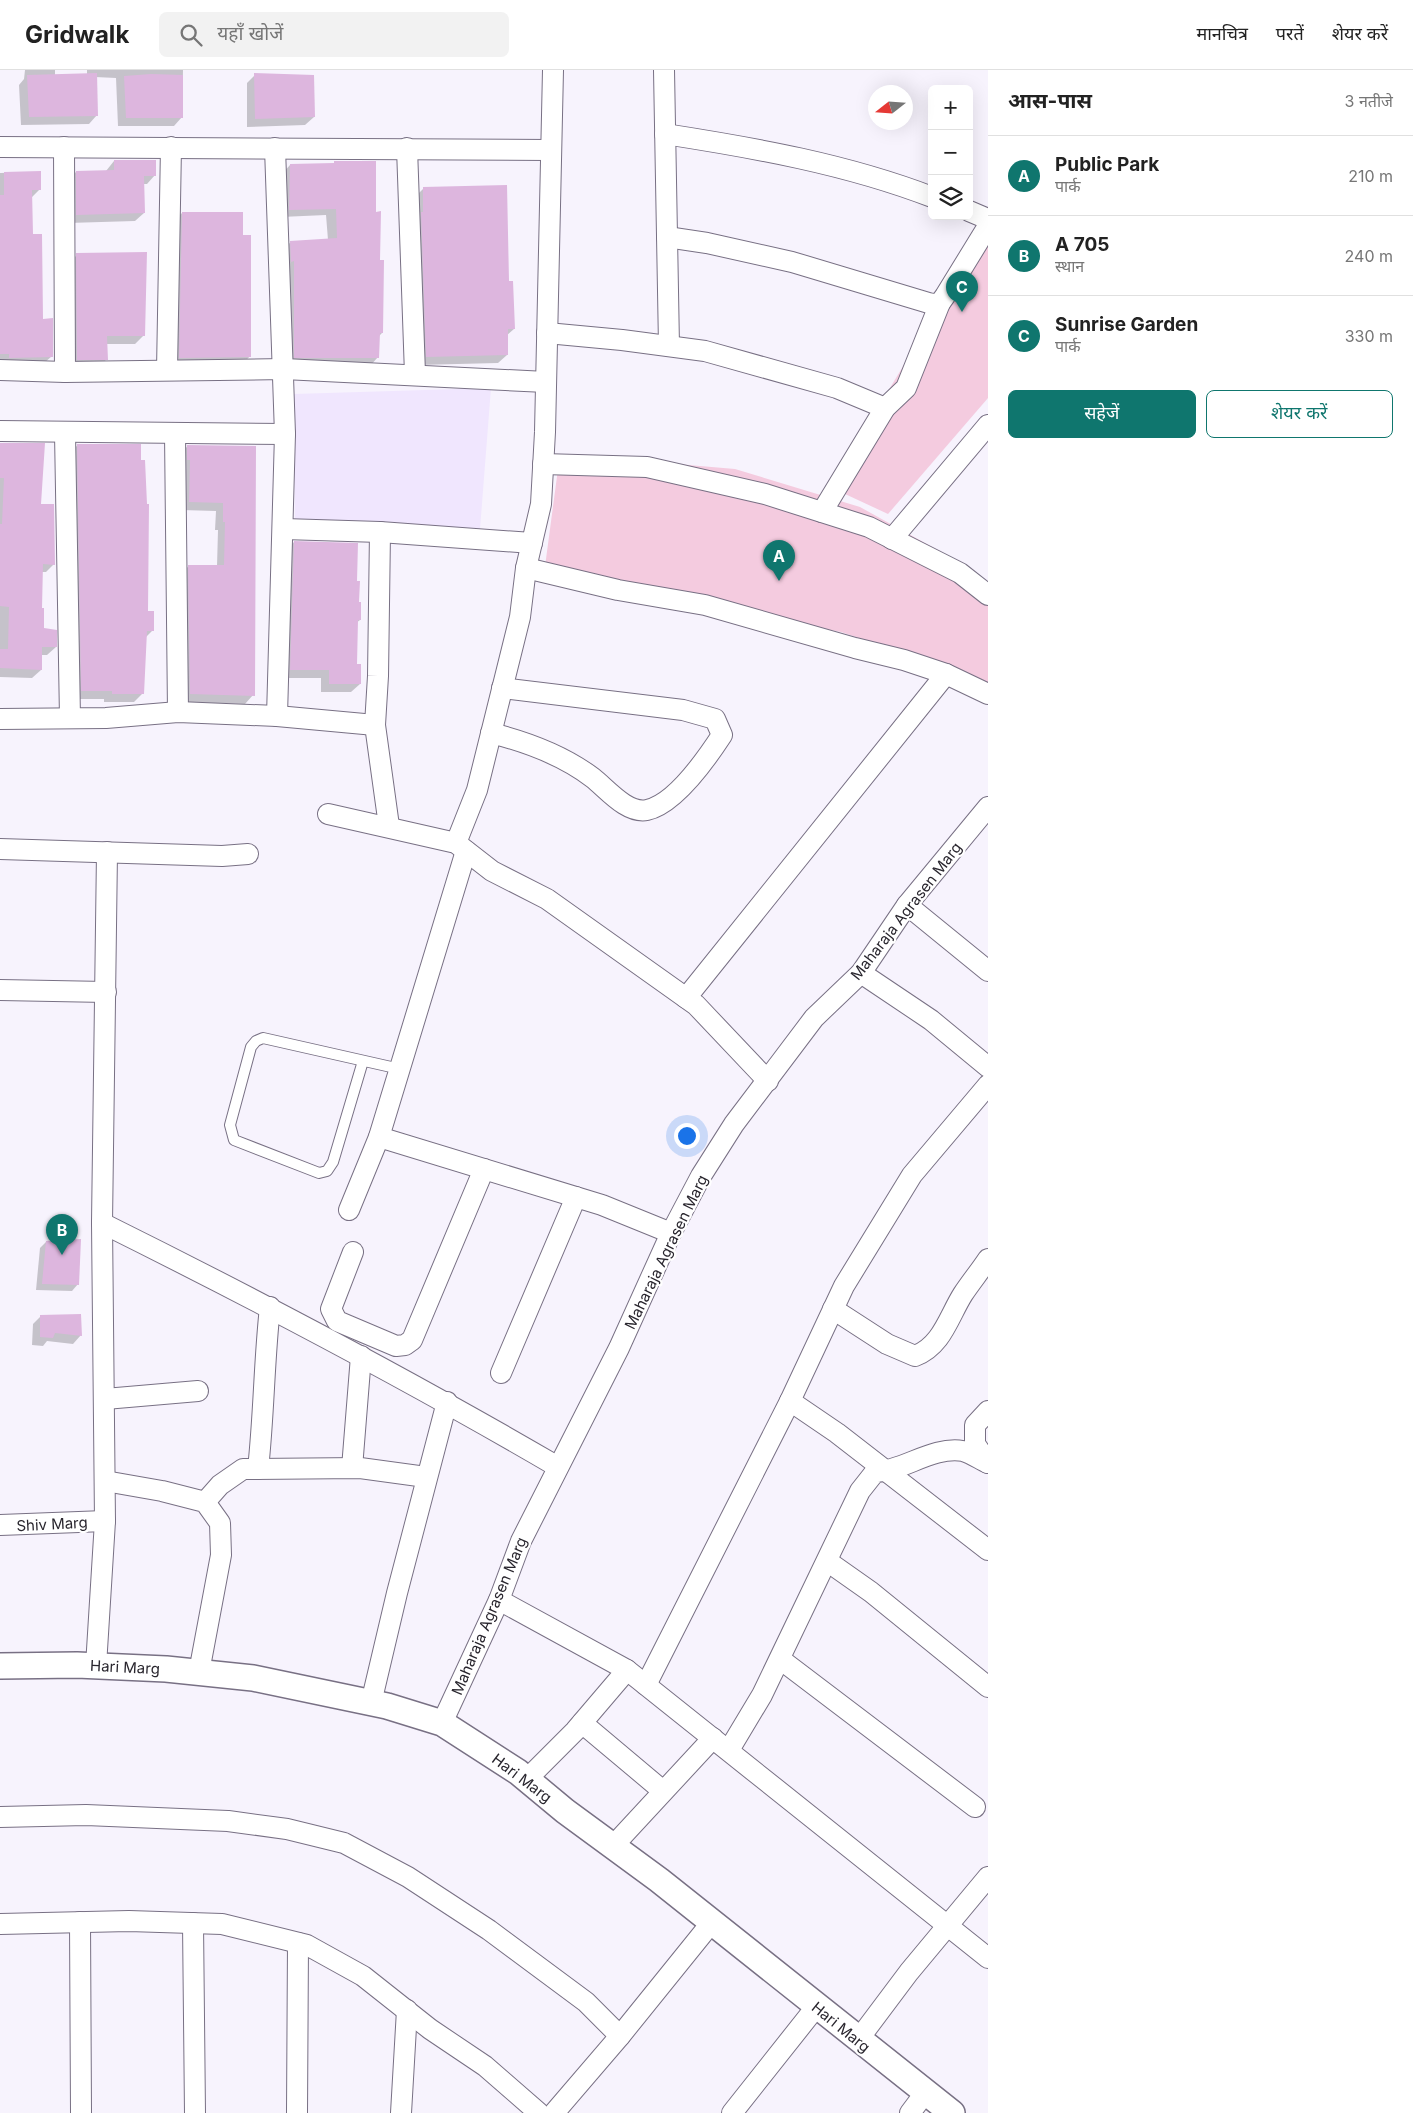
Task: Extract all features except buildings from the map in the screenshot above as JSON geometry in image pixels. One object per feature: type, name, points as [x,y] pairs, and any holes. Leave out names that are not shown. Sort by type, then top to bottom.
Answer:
[{"type":"street","points":[[349,1210],[379,1137],[400,1069],[477,790],[520,617],[526,568],[541,504],[546,382],[552,70]]},
{"type":"street","points":[[664,70],[669,346]]},
{"type":"street","points":[[665,134],[750,147],[898,184],[928,195]]},
{"type":"street","points":[[0,147],[550,150]]},
{"type":"street","points":[[64,147],[65,372]]},
{"type":"street","points":[[167,370],[171,147]]},
{"type":"street","points":[[276,148],[285,434],[284,530],[277,716]]},
{"type":"street","points":[[407,148],[415,374]]},
{"type":"street","points":[[973,213],[988,219]]},
{"type":"street","points":[[822,512],[885,408],[906,388],[940,303],[988,226]]},
{"type":"street","points":[[667,237],[707,243],[792,262],[924,302],[940,303]]},
{"type":"street","points":[[547,333],[704,351],[819,383],[885,408]]},
{"type":"street","points":[[0,370],[65,372],[284,369],[546,382]]},
{"type":"street","points":[[892,538],[988,425]]},
{"type":"street","points":[[0,431],[285,434]]},
{"type":"street","points":[[65,433],[70,718]]},
{"type":"street","points":[[175,433],[178,712]]},
{"type":"street","points":[[543,464],[648,467],[765,494],[869,527],[960,574],[988,595]]},
{"type":"street","points":[[284,530],[380,532],[532,542]]},
{"type":"street","points":[[380,532],[378,676],[375,725],[388,826]]},
{"type":"street","points":[[526,568],[618,590],[705,605],[904,660],[946,674],[988,694]]},
{"type":"street","points":[[686,998],[946,674]]},
{"type":"street","points":[[491,734],[522,740],[545,750],[590,776],[630,808],[646,810],[668,800],[722,735],[715,719],[683,710],[502,688]]},
{"type":"street","points":[[0,719],[70,718],[178,712],[277,716],[375,725]]},
{"type":"street","name":"Maharaja Agrasen Marg","points":[[442,1723],[499,1600],[521,1541],[620,1348],[671,1233],[700,1176],[734,1124],[814,1018],[861,974],[907,905],[988,807]]},
{"type":"street","points":[[328,814],[388,826],[461,847],[492,872],[547,899],[696,1005],[768,1081]]},
{"type":"street","points":[[0,849],[222,856],[248,854]]},
{"type":"street","points":[[96,1666],[105,1521],[102,1223],[107,852]]},
{"type":"street","points":[[907,905],[988,971]]},
{"type":"street","points":[[861,974],[931,1020],[988,1067]]},
{"type":"street","points":[[0,990],[106,992]]},
{"type":"street","points":[[646,1685],[790,1401],[844,1286],[912,1175],[988,1085]]},
{"type":"street","points":[[379,1137],[602,1205],[671,1233]]},
{"type":"street","points":[[353,1252],[331,1309],[333,1316],[337,1321],[396,1346],[405,1345],[412,1340],[484,1169]]},
{"type":"street","points":[[501,1373],[576,1197]]},
{"type":"street","points":[[102,1223],[270,1307],[447,1402],[558,1467]]},
{"type":"street","points":[[833,1309],[887,1344],[915,1356],[925,1352],[940,1336],[962,1295],[988,1259]]},
{"type":"street","points":[[258,1469],[265,1411],[264,1370],[270,1307]]},
{"type":"street","points":[[352,1468],[361,1356]]},
{"type":"street","points":[[105,1399],[198,1391]]},
{"type":"street","points":[[790,1401],[837,1433],[988,1550]]},
{"type":"street","points":[[371,1703],[426,1477],[447,1402]]},
{"type":"street","points":[[988,1411],[975,1425],[975,1444],[988,1463]]},
{"type":"street","points":[[613,1846],[664,1791],[721,1744],[762,1695],[860,1491],[875,1472],[885,1472],[931,1454],[963,1451],[988,1463]]},
{"type":"street","points":[[205,1502],[220,1485],[243,1469],[352,1468],[426,1477]]},
{"type":"street","points":[[105,1481],[162,1490],[205,1502],[220,1523],[221,1555],[199,1672]]},
{"type":"street","name":"Shiv Marg","points":[[0,1525],[105,1521]]},
{"type":"street","points":[[827,1561],[871,1592],[988,1687]]},
{"type":"street","points":[[499,1600],[627,1670],[988,1958]]},
{"type":"street","points":[[780,1659],[975,1807]]},
{"type":"street","name":"Hari Marg","points":[[0,1666],[96,1666],[199,1672],[253,1678],[371,1703],[442,1723],[526,1779],[712,1922],[952,2113]]},
{"type":"street","points":[[526,1779],[582,1723],[627,1670]]},
{"type":"street","points":[[582,1723],[664,1791]]},
{"type":"street","points":[[0,1817],[86,1815],[228,1821],[288,1829],[344,1843],[408,1877],[489,1930],[586,2002],[620,2036]]},
{"type":"street","points":[[858,2040],[909,1972],[988,1877]]},
{"type":"street","points":[[80,1922],[81,2113]]},
{"type":"street","points":[[0,1924],[80,1922],[222,1924],[307,1945],[363,1976],[485,2066],[539,2113]]},
{"type":"street","points":[[554,2113],[620,2036],[712,1922]]},
{"type":"street","points":[[193,1923],[195,2113]]},
{"type":"street","points":[[297,2113],[298,1943]]},
{"type":"street","points":[[732,2113],[816,2006]]},
{"type":"street","points":[[401,2113],[407,2010]]},
{"type":"street","points":[[910,2113],[926,2092]]},
{"type":"lane","points":[[363,1061],[333,1162],[327,1171],[318,1173],[234,1140],[230,1125],[251,1048],[256,1041],[263,1038],[400,1069]]},
{"type":"shaded area","points":[[988,226],[988,398],[888,514],[830,487]]},
{"type":"shaded area","points":[[491,388],[480,529],[295,526],[294,394]]},
{"type":"shaded area","points":[[560,454],[735,469],[860,507],[952,558],[988,587],[988,699],[946,667],[841,632],[544,574]]},
{"type":"place","name":"Sunrise Garden","points":[[962,312]]},
{"type":"place","name":"Public Park","points":[[779,581]]},
{"type":"place","name":"A 705","points":[[62,1255]]}]
